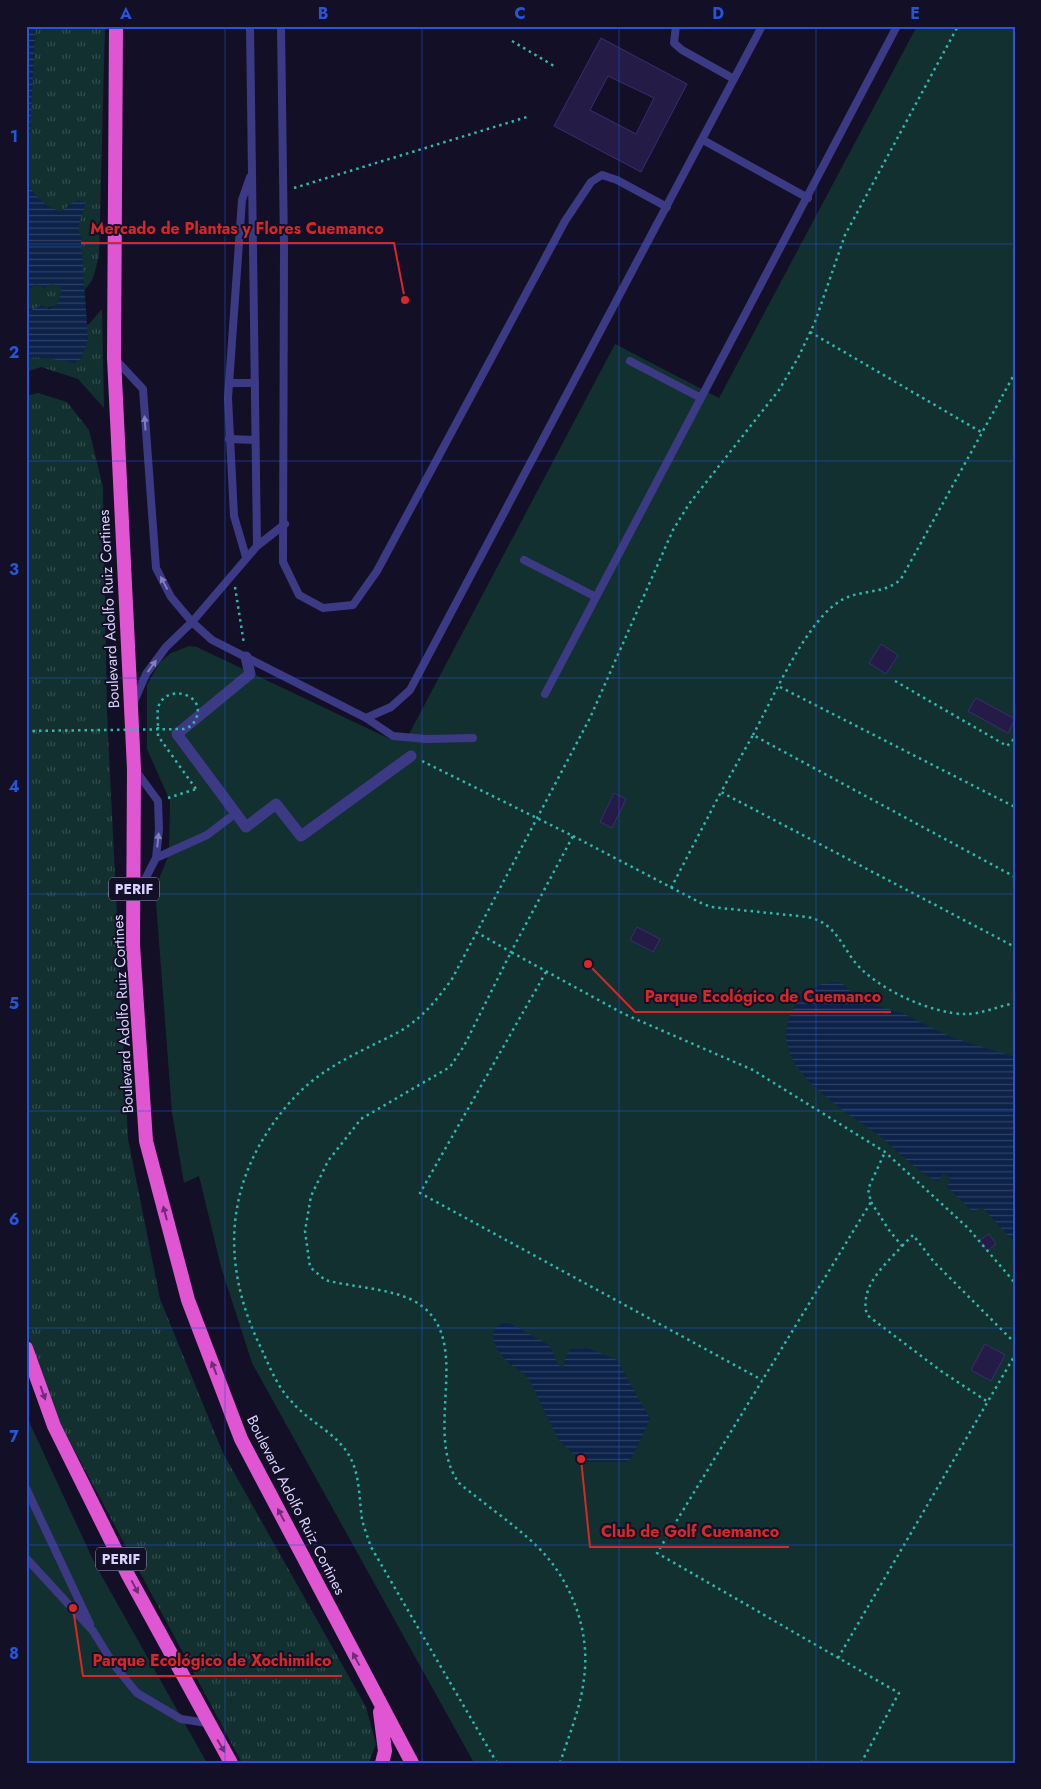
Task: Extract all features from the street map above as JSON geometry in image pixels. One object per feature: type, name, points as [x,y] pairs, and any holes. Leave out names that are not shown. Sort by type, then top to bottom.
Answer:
[{"type":"highway","name":"Boulevard Adolfo Ruiz Cortines","points":[[116,26],[114,358],[134,769],[133,945],[146,1141],[188,1300],[241,1439],[412,1763]]},
{"type":"highway","name":"PERIF","points":[[26,1348],[54,1426],[128,1575],[230,1763]]},
{"type":"highway","points":[[379,1702],[385,1751],[382,1763]]},
{"type":"street","points":[[246,658],[250,674],[177,734],[246,827],[276,804],[301,836],[411,756]]},
{"type":"lane","points":[[250,26],[257,546]]},
{"type":"lane","points":[[281,26],[285,524],[283,562],[300,594],[323,608],[353,605],[377,571],[565,221],[591,182],[602,175],[618,180],[667,207]]},
{"type":"lane","points":[[676,26],[674,43],[682,50],[734,79]]},
{"type":"lane","points":[[366,718],[391,707],[410,690],[762,26]]},
{"type":"lane","points":[[545,694],[897,26]]},
{"type":"lane","points":[[703,140],[808,198]]},
{"type":"lane","points":[[246,557],[234,516],[229,439],[229,382],[242,200],[252,173]]},
{"type":"lane","points":[[114,358],[143,389],[156,568],[171,597],[192,622],[212,640],[366,718],[393,736],[427,739],[473,738]]},
{"type":"lane","points":[[630,361],[701,398]]},
{"type":"lane","points":[[229,382],[254,383]]},
{"type":"lane","points":[[229,439],[255,440]]},
{"type":"lane","points":[[131,710],[146,674],[166,647],[192,622],[246,557],[285,524]]},
{"type":"lane","points":[[524,560],[596,597]]},
{"type":"lane","points":[[134,769],[158,801],[159,829],[156,858],[134,901]]},
{"type":"lane","points":[[156,858],[207,835],[236,814]]},
{"type":"lane","points":[[26,1488],[93,1631],[118,1670],[137,1693],[181,1719],[207,1722]]},
{"type":"lane","points":[[26,1558],[93,1631]]},
{"type":"path","points":[[498,1763],[372,1548],[362,1521],[352,1460],[337,1440],[291,1402],[277,1381],[256,1339],[243,1306],[238,1278],[234,1222],[239,1192],[250,1160],[263,1136],[292,1100],[318,1077],[343,1060],[405,1029],[432,1007],[452,979],[590,718],[673,530],[689,504],[778,390],[810,332],[845,235],[958,26]]},
{"type":"path","points":[[512,42],[554,66]]},
{"type":"path","points":[[283,192],[527,117]]},
{"type":"path","points":[[810,332],[982,432]]},
{"type":"path","points":[[671,888],[721,792],[809,633],[828,610],[848,596],[892,587],[900,579],[1015,373]]},
{"type":"path","points":[[233,573],[246,658]]},
{"type":"path","points":[[895,681],[1007,746],[1015,738]]},
{"type":"path","points":[[780,686],[1015,806]]},
{"type":"path","points":[[26,731],[184,729],[190,727],[195,721],[198,712],[197,704],[191,697],[181,693],[170,694],[162,700],[158,708],[158,727],[158,736],[196,788]]},
{"type":"path","points":[[753,735],[1015,877]]},
{"type":"path","points":[[411,756],[573,836],[699,902],[723,910],[808,917],[822,922],[839,936],[853,960],[870,978],[882,986],[912,1000],[955,1013],[968,1014],[1015,1003]]},
{"type":"path","points":[[158,801],[196,788],[209,779]]},
{"type":"path","points":[[721,792],[1015,947]]},
{"type":"path","points":[[560,1763],[584,1678],[583,1636],[571,1596],[557,1572],[540,1550],[459,1483],[452,1474],[444,1443],[445,1343],[433,1317],[419,1304],[403,1296],[325,1280],[316,1275],[310,1267],[305,1231],[311,1196],[337,1147],[361,1119],[450,1067],[464,1046],[511,952],[573,836]]},
{"type":"path","points":[[476,932],[624,1014],[753,1070],[885,1152],[968,1228],[1015,1284]]},
{"type":"path","points":[[547,972],[420,1193],[762,1380]]},
{"type":"path","points":[[885,1152],[868,1189],[871,1202],[902,1246]]},
{"type":"path","points":[[861,1763],[899,1692],[657,1554],[871,1202]]},
{"type":"path","points":[[988,1402],[941,1371],[866,1315],[865,1301],[873,1278],[913,1235],[934,1262],[1015,1343]]},
{"type":"path","points":[[838,1658],[1015,1355]]},
{"type":"green space","points":[[26,26],[105,26],[99,257],[92,280],[77,296],[61,304],[35,309],[26,309]]},
{"type":"green space","points":[[917,26],[1015,26],[1015,1763],[474,1763],[252,1363],[221,1267],[199,1176],[184,1183],[172,1113],[155,889],[169,854],[170,801],[147,749],[147,685],[160,662],[171,653],[189,646],[197,647],[392,740],[408,736],[615,344],[719,398]]},
{"type":"green space","points":[[102,309],[104,408],[78,379],[41,367],[26,372],[26,334],[54,336],[89,324]]},
{"type":"green space","points":[[38,393],[67,402],[89,430],[103,487],[107,713],[128,1139],[160,1299],[223,1453],[366,1707],[376,1744],[369,1763],[242,1763],[55,1414],[26,1329],[26,396]]},
{"type":"green space","points":[[26,1415],[95,1564],[207,1763],[26,1763]]},
{"type":"water","points":[[26,26],[36,26],[27,182],[42,201],[57,210],[63,211],[76,201],[86,202],[78,230],[81,236],[88,339],[81,359],[74,363],[47,358],[26,357],[26,312],[42,305],[49,309],[58,303],[62,287],[52,284],[44,288],[36,284],[26,292]]},
{"type":"water","points":[[837,982],[843,984],[858,998],[868,1003],[902,1013],[951,1037],[1015,1057],[1015,1243],[982,1207],[973,1212],[947,1187],[951,1178],[943,1174],[938,1182],[923,1173],[881,1137],[828,1098],[810,1082],[796,1065],[788,1046],[787,1026],[796,1005],[808,991],[818,985]]},
{"type":"water","points":[[502,1323],[509,1323],[549,1345],[562,1368],[570,1349],[588,1348],[617,1360],[650,1419],[632,1457],[627,1462],[581,1462],[558,1439],[531,1383],[524,1374],[506,1361],[494,1342],[493,1334],[497,1326]]},
{"type":"building","points":[[601,38],[687,84],[641,172],[554,126]],"holes":[[[608,76],[654,98],[636,134],[590,110]]]},
{"type":"building","points":[[881,644],[898,655],[886,674],[869,663]]},
{"type":"building","points":[[976,698],[1015,719],[1008,733],[968,711]]},
{"type":"building","points":[[614,793],[626,799],[612,828],[600,822]]},
{"type":"building","points":[[637,927],[660,939],[653,952],[630,940]]},
{"type":"building","points":[[989,1234],[996,1244],[987,1251],[980,1240]]},
{"type":"building","points":[[985,1344],[1005,1355],[991,1381],[971,1370]]},
{"type":"place","name":"Mercado de Plantas y Flores Cuemanco","points":[[405,300]]},
{"type":"place","name":"Parque Ecológico de Cuemanco","points":[[588,964]]},
{"type":"place","name":"Club de Golf Cuemanco","points":[[581,1459]]},
{"type":"place","name":"Parque Ecológico de Xochimilco","points":[[73,1608]]}]
